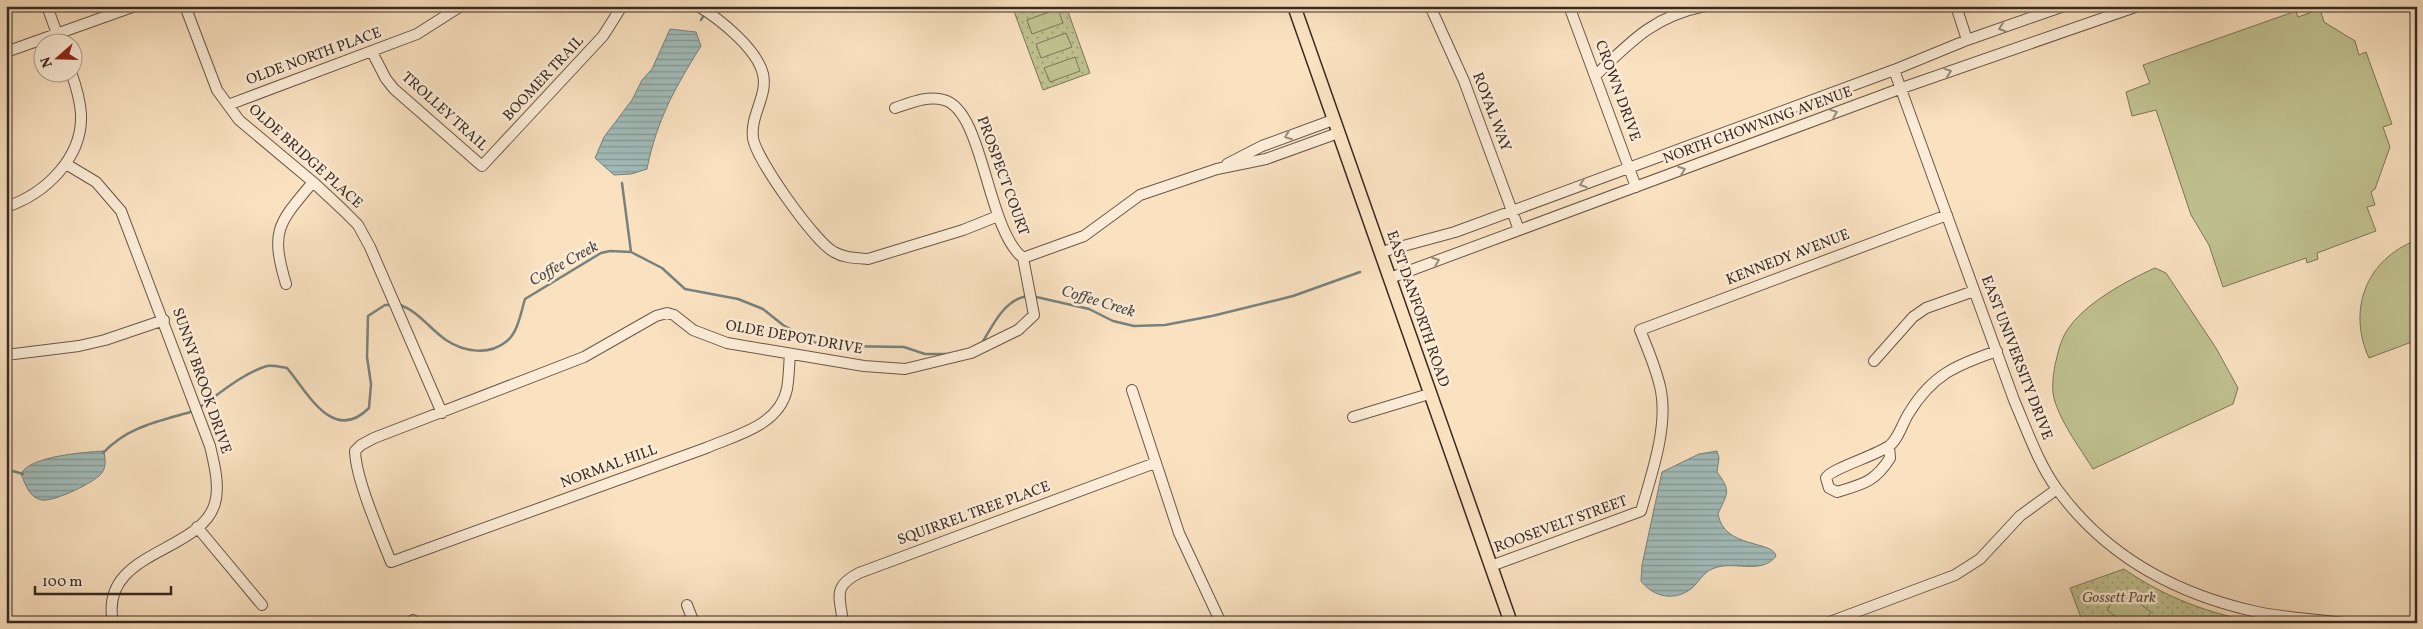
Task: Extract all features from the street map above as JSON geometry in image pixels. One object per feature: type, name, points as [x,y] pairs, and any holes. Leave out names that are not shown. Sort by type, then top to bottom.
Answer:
[{"type":"main road","name":"EAST DANFORTH ROAD","points":[[1294,6],[1511,623]]},
{"type":"street","points":[[47,6],[57,32]]},
{"type":"street","points":[[73,32],[135,6]]},
{"type":"street","name":"OLDE BRIDGE PLACE","points":[[186,6],[217,90],[239,120],[314,182],[358,225],[370,247],[442,413]]},
{"type":"street","name":"OLDE NORTH PLACE","points":[[228,105],[417,34],[461,6]]},
{"type":"street","name":"BOOMER TRAIL","points":[[482,166],[603,36],[622,6]]},
{"type":"street","points":[[698,6],[726,26],[759,62],[764,75],[764,85],[755,114],[754,139],[767,167],[796,210],[821,242],[834,252],[851,258],[868,259],[963,230],[998,216]]},
{"type":"street","name":"ROYAL WAY","points":[[1430,6],[1464,81],[1519,230]]},
{"type":"street","name":"CROWN DRIVE","points":[[1570,6],[1636,187]]},
{"type":"street","points":[[1956,6],[1967,40]]},
{"type":"street","name":"NORTH CHOWNING AVENUE","points":[[1381,252],[1456,232],[1894,70],[1967,40],[2064,6]]},
{"type":"street","name":"NORTH CHOWNING AVENUE","points":[[1390,278],[1902,88],[2138,6]]},
{"type":"street","points":[[1595,76],[1634,38],[1652,24],[1700,7]]},
{"type":"street","points":[[6,52],[32,45]]},
{"type":"street","name":"TROLLEY TRAIL","points":[[372,52],[386,79],[394,89],[482,166]]},
{"type":"street","name":"EAST UNIVERSITY DRIVE","points":[[1894,70],[1974,291],[2036,453],[2057,489],[2118,553],[2150,574],[2195,595],[2254,612],[2343,623]]},
{"type":"street","points":[[6,207],[30,198],[47,185],[66,164],[77,136],[81,116],[74,82]]},
{"type":"street","name":"PROSPECT COURT","points":[[895,108],[930,98],[945,100],[964,114],[998,216],[1014,251],[1022,258]]},
{"type":"street","points":[[1218,169],[1262,146],[1334,120]]},
{"type":"street","points":[[1022,258],[1084,236],[1140,195],[1218,169],[1266,159],[1338,133]]},
{"type":"street","name":"SUNNY BROOK DRIVE","points":[[66,164],[96,182],[122,210],[210,446],[214,464],[215,503],[209,514],[197,527],[145,559],[122,578],[113,596],[111,610],[113,623]]},
{"type":"street","points":[[286,284],[278,257],[277,239],[280,226],[314,182]]},
{"type":"street","name":"KENNEDY AVENUE","points":[[1641,511],[1660,441],[1662,393],[1656,371],[1640,330],[1947,215]]},
{"type":"street","name":"OLDE DEPOT DRIVE","points":[[391,562],[359,474],[355,451],[361,445],[374,438],[584,356],[656,316],[667,313],[674,315],[693,330],[727,343],[864,366],[905,369],[971,352],[1018,330],[1034,315],[1022,258]]},
{"type":"street","points":[[1874,361],[1913,317],[1926,308],[1974,291]]},
{"type":"street","points":[[6,355],[79,346],[105,340],[164,320]]},
{"type":"street","points":[[1889,446],[1890,458],[1874,478],[1867,483],[1837,492],[1829,488],[1826,478],[1832,470],[1862,460],[1889,446],[1916,402],[1932,382],[1948,369],[1997,351]]},
{"type":"street","name":"NORMAL HILL","points":[[391,562],[706,448],[752,429],[768,420],[778,407],[786,390],[790,354]]},
{"type":"street","points":[[1132,390],[1179,532],[1222,623]]},
{"type":"street","points":[[1354,417],[1429,394]]},
{"type":"street","name":"SQUIRREL TREE PLACE","points":[[843,623],[840,588],[845,580],[859,573],[1155,463]]},
{"type":"street","points":[[1827,623],[1955,575],[1980,559],[2020,516],[2057,489]]},
{"type":"street","name":"ROOSEVELT STREET","points":[[1491,566],[1641,511]]},
{"type":"street","points":[[197,527],[262,605]]},
{"type":"street","points":[[687,605],[694,623]]},
{"type":"green space","points":[[1012,6],[1066,6],[1090,73],[1043,90]]},
{"type":"green space","points":[[1058,9],[1063,23],[1032,34],[1027,20]]},
{"type":"green space","points":[[2320,9],[2324,22],[2355,41],[2359,55],[2366,52],[2392,124],[2383,127],[2390,147],[2375,189],[2371,192],[2375,205],[2367,207],[2376,231],[2317,253],[2318,259],[2307,263],[2306,258],[2223,287],[2209,245],[2191,215],[2156,110],[2132,116],[2126,92],[2150,83],[2143,65],[2296,11],[2298,17]]},
{"type":"green space","points":[[1066,33],[1072,47],[1041,58],[1036,44]]},
{"type":"green space","points":[[1075,57],[1080,71],[1050,82],[1044,68]]},
{"type":"green space","points":[[2417,240],[2417,340],[2369,358],[2360,322],[2361,305],[2366,288],[2374,273],[2385,260],[2399,249]]},
{"type":"green space","points":[[2155,268],[2166,273],[2216,348],[2238,388],[2233,404],[2093,469],[2067,428],[2055,402],[2053,379],[2059,348],[2066,332],[2083,312],[2106,294]]},
{"type":"green space","name":"Gossett Park","points":[[2124,569],[2156,588],[2189,604],[2224,615],[2260,623],[2083,623],[2070,588]]},
{"type":"green space","points":[[2121,590],[2151,612],[2144,623],[2125,623],[2107,610]]},
{"type":"water","points":[[670,29],[696,32],[701,46],[668,104],[656,135],[647,169],[631,174],[614,175],[595,158],[604,137],[632,100],[642,80],[652,69]]},
{"type":"water","points":[[104,451],[105,466],[97,478],[82,487],[48,500],[38,499],[34,496],[28,490],[21,474],[26,468],[46,459]]},
{"type":"water","points":[[1717,451],[1719,458],[1717,472],[1726,489],[1726,497],[1718,514],[1722,525],[1729,533],[1767,548],[1773,551],[1776,556],[1764,565],[1713,568],[1692,588],[1679,595],[1665,596],[1658,594],[1641,581],[1642,565],[1662,472],[1699,454]]},
{"type":"waterway","points":[[701,20],[705,13]]},
{"type":"waterway","points":[[622,183],[631,252]]},
{"type":"waterway","name":"Coffee Creek","points":[[400,305],[413,311],[440,336],[453,344],[468,350],[492,349],[500,346],[511,337],[519,322],[525,299],[601,253],[610,251],[631,252],[662,268],[685,289],[738,299],[763,309],[783,325],[816,343],[838,346],[904,347],[925,354],[950,354]]},
{"type":"waterway","name":"Coffee Creek","points":[[1032,296],[1089,309],[1113,321],[1134,326],[1165,325],[1212,316],[1293,296],[1360,272]]},
{"type":"waterway","name":"Coffee Creek","points":[[982,343],[1000,314],[1012,302],[1027,296]]},
{"type":"waterway","name":"Coffee Creek","points":[[199,408],[249,374],[258,369],[272,366],[287,368],[322,411],[333,418],[344,420],[356,418],[369,408],[371,384],[367,357],[368,316],[385,305],[392,305]]},
{"type":"waterway","name":"Coffee Creek","points":[[103,453],[123,436],[134,430],[194,411]]},
{"type":"waterway","name":"Coffee Creek","points":[[6,469],[23,474]]}]
